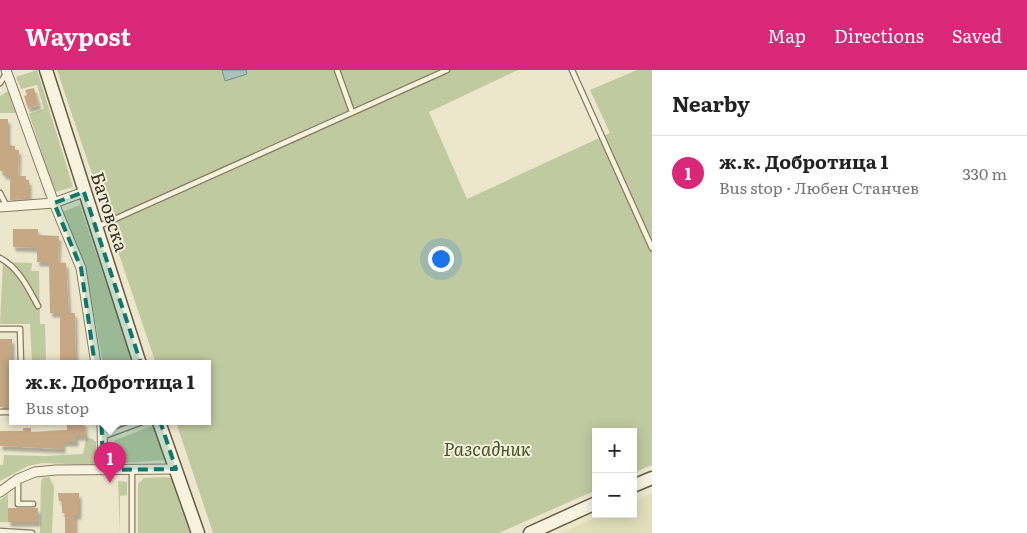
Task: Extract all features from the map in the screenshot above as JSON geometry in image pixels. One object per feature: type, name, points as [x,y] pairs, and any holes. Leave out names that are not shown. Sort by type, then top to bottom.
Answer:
[{"type":"street","name":"Батовска","points":[[46,70],[139,360]]},
{"type":"street","points":[[9,71],[54,203],[81,268],[95,360]]},
{"type":"street","points":[[4,207],[54,203],[84,192]]},
{"type":"street","points":[[102,425],[103,470]]},
{"type":"street","points":[[161,425],[198,533]]},
{"type":"street","points":[[0,492],[18,479],[35,472],[56,470],[176,469]]},
{"type":"street","points":[[637,484],[652,478]]},
{"type":"street","points":[[530,533],[592,505]]},
{"type":"lane","points":[[337,70],[352,112]]},
{"type":"lane","points":[[96,227],[447,70]]},
{"type":"lane","points":[[572,70],[652,248]]},
{"type":"lane","points":[[0,83],[9,71]]},
{"type":"lane","points":[[0,193],[4,207]]},
{"type":"lane","points":[[0,258],[9,263],[24,280],[38,306]]},
{"type":"lane","points":[[0,329],[20,329],[21,360]]},
{"type":"lane","points":[[102,437],[134,425]]},
{"type":"lane","points":[[132,470],[132,533]]},
{"type":"lane","points":[[18,479],[18,504],[33,504]]},
{"type":"lane","points":[[0,531],[32,533]]},
{"type":"highlighted area","points":[[84,192],[176,469],[103,470],[101,407],[81,268],[54,203]]},
{"type":"shaded area","points":[[652,493],[652,533],[561,533],[595,518],[637,518],[637,500]]},
{"type":"green space","points":[[37,70],[73,187],[55,192],[29,114],[44,109],[37,85],[21,89],[16,77]]},
{"type":"green space","name":"Разсадник","points":[[57,70],[518,70],[429,112],[467,199],[610,133],[590,90],[637,70],[652,70],[652,465],[637,471],[637,428],[592,428],[592,492],[499,533],[213,533],[177,425],[211,425],[211,360],[155,360]]},
{"type":"green space","points":[[8,91],[16,113],[0,113],[0,96]]},
{"type":"green space","points":[[80,205],[132,360],[102,360],[87,276],[62,212]]},
{"type":"green space","points":[[3,262],[32,263],[31,271],[39,271],[40,324],[45,324],[46,360],[32,360],[30,324],[0,324]]},
{"type":"green space","points":[[153,426],[165,460],[125,463],[113,456],[112,448],[115,440]]},
{"type":"green space","points":[[91,438],[96,442],[97,458],[94,465],[42,463],[28,466],[0,481],[0,465],[3,465],[4,455],[45,456],[83,454],[86,439]]},
{"type":"green space","points":[[49,477],[54,486],[52,533],[40,533],[41,481],[43,478]]},
{"type":"green space","points":[[144,478],[171,478],[190,533],[138,533],[138,484]]},
{"type":"green space","points":[[118,481],[127,482],[127,495],[120,496],[120,533]]},
{"type":"green space","points":[[8,494],[8,522],[0,522],[0,500]]},
{"type":"water","points":[[222,70],[246,70],[247,74],[225,81]]},
{"type":"building","points":[[34,88],[39,105],[28,108],[24,96],[27,95],[25,90]]},
{"type":"building","points":[[0,119],[8,119],[8,145],[15,146],[15,150],[19,150],[18,176],[26,176],[26,180],[29,180],[29,199],[10,200],[10,175],[3,175],[3,171],[0,171]]},
{"type":"building","points":[[13,229],[38,229],[38,235],[59,236],[58,262],[66,263],[69,313],[75,313],[76,360],[60,360],[60,313],[50,313],[49,262],[37,262],[37,248],[13,247]]},
{"type":"building","points":[[0,339],[12,339],[12,360],[9,360],[9,407],[0,407]]},
{"type":"building","points":[[67,425],[84,425],[86,436],[76,436],[76,442],[63,442],[63,449],[0,446],[0,431],[23,431],[23,428],[31,428],[31,432],[67,430]]},
{"type":"building","points":[[58,493],[79,493],[79,515],[75,515],[75,533],[65,533],[65,513],[62,513],[62,501],[59,501]]},
{"type":"building","points":[[8,508],[38,508],[38,522],[8,522]]},
{"type":"place","name":"ж.к. Добротица 1","points":[[110,483]]}]
